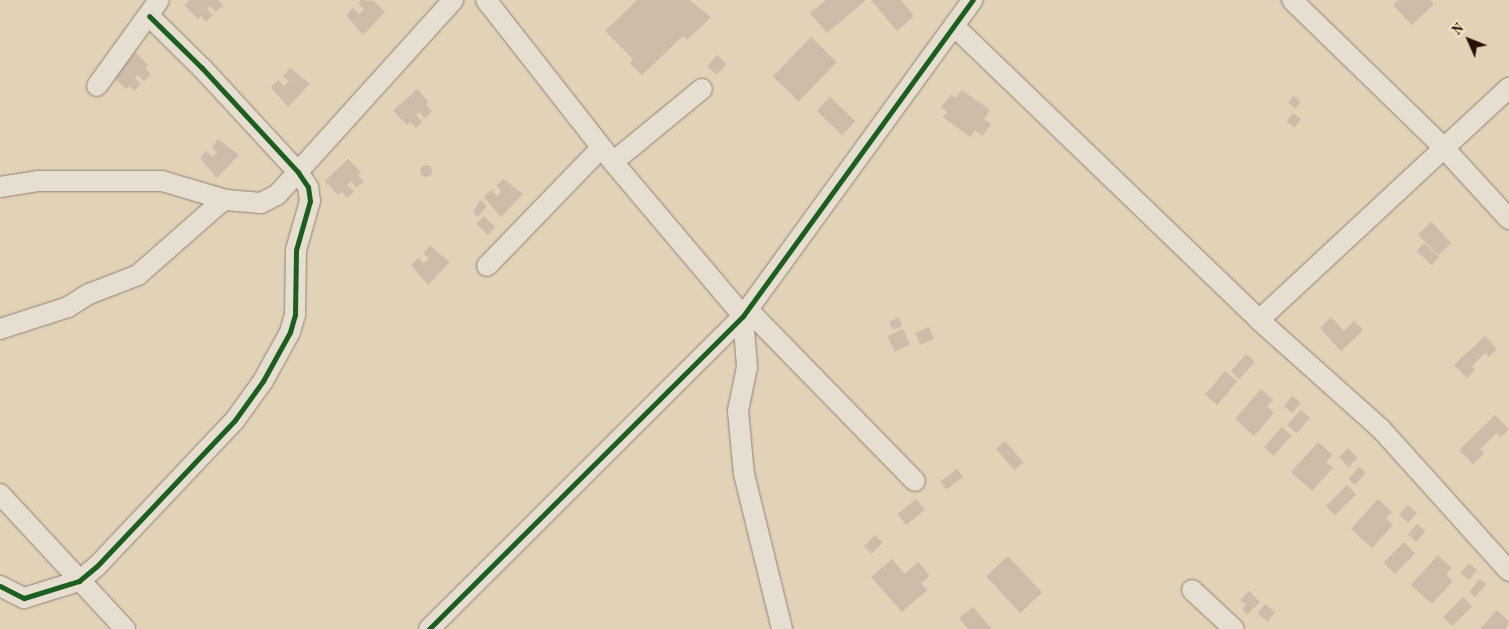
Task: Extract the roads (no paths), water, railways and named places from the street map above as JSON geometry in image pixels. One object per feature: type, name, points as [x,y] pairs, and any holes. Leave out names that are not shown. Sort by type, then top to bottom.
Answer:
[{"type":"street","points":[[0,186],[38,181],[162,181],[226,200],[261,203],[277,195],[453,0]]},
{"type":"street","points":[[486,0],[607,155],[745,313],[915,481]]},
{"type":"street","points":[[429,629],[745,313],[973,0]]},
{"type":"street","points":[[1292,0],[1443,147],[1509,220]]},
{"type":"street","points":[[0,586],[24,598],[79,581],[118,546],[235,420],[263,381],[290,332],[295,315],[296,250],[310,202],[310,193],[298,172],[202,68],[154,8],[97,86]]},
{"type":"street","points":[[954,26],[1259,320],[1381,429],[1509,570]]},
{"type":"street","points":[[1259,320],[1443,147],[1509,88]]},
{"type":"street","points":[[487,266],[607,155],[702,90]]},
{"type":"street","points":[[0,329],[68,307],[89,294],[138,275],[155,263],[212,208],[226,200]]},
{"type":"street","points":[[745,313],[747,367],[738,411],[744,474],[782,629]]},
{"type":"street","points":[[0,494],[125,629]]},
{"type":"street","points":[[1192,590],[1234,629]]}]
